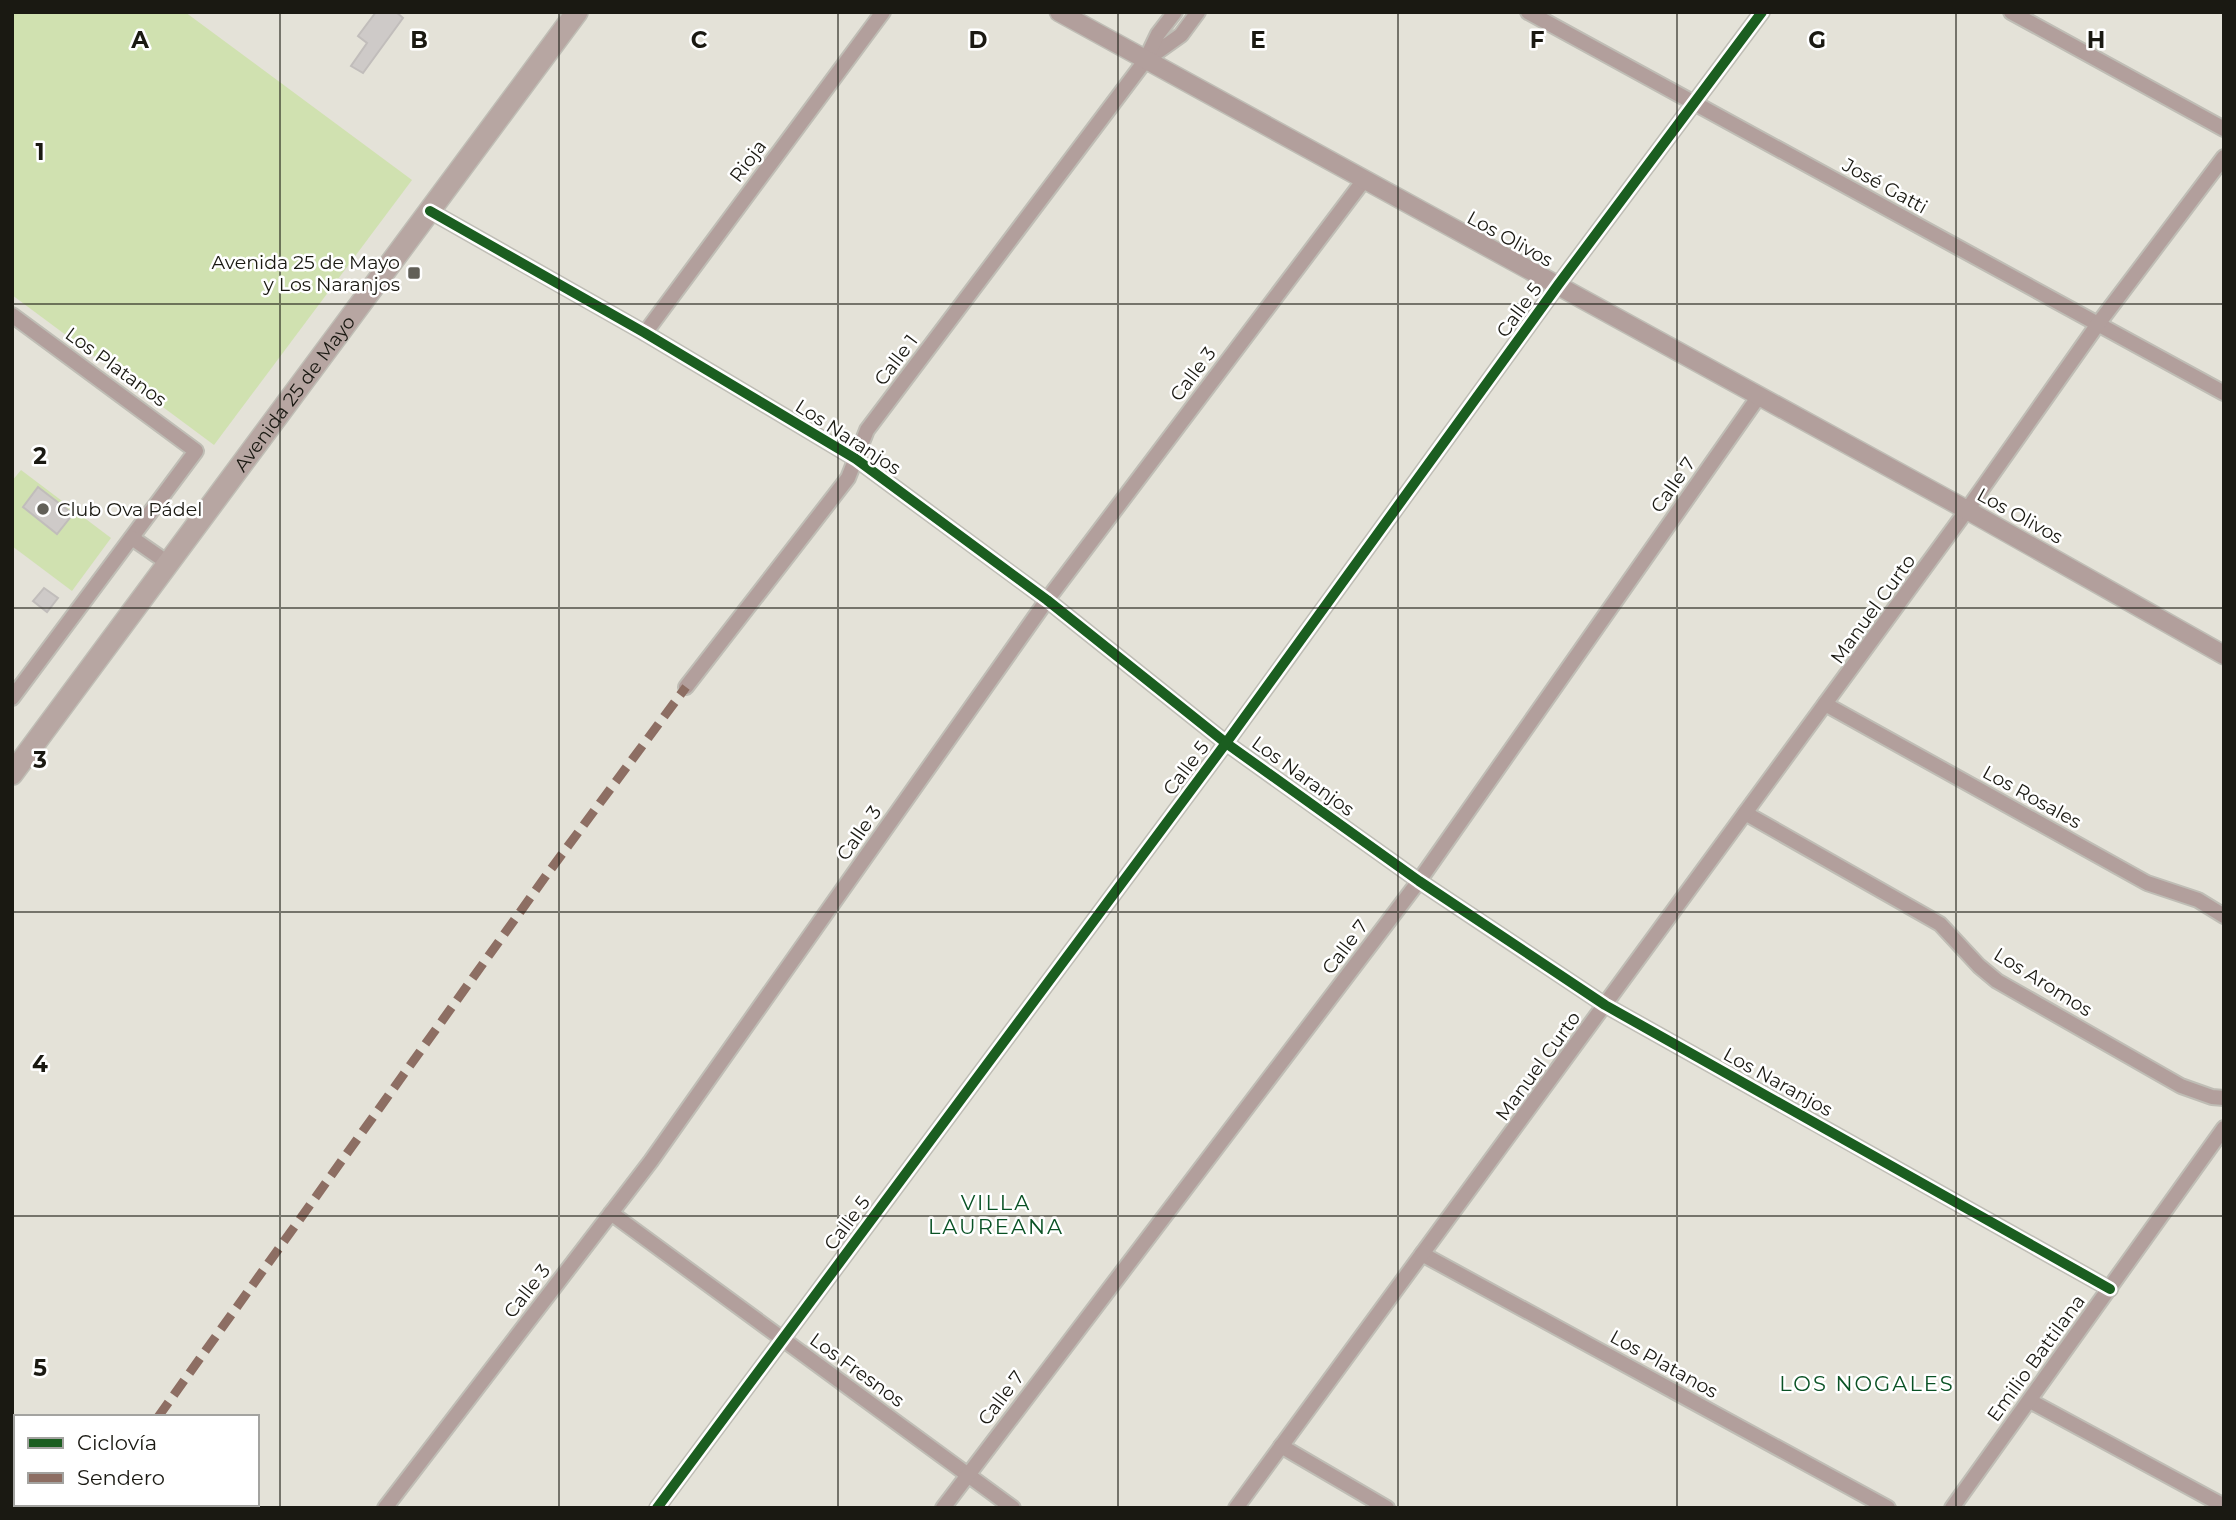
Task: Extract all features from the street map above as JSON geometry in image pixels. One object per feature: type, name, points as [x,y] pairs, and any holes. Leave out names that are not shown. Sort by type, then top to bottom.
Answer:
[{"type":"main road","name":"Avenida 25 de Mayo","points":[[12,774],[577,12]]},
{"type":"street","name":"Rioja","points":[[645,332],[883,12]]},
{"type":"street","name":"Los Olivos","points":[[1059,12],[1967,510],[2224,655]]},
{"type":"street","name":"Calle 1","points":[[687,687],[848,478],[867,430],[1145,61],[1158,34],[1175,12]]},
{"type":"street","name":"Calle 1","points":[[1145,61],[1181,35],[1198,12]]},
{"type":"street","name":"José Gatti","points":[[1528,12],[2224,393]]},
{"type":"street","name":"Calle 5","points":[[657,1508],[1226,743],[1558,285],[1762,12]]},
{"type":"street","points":[[2011,12],[2224,129]]},
{"type":"street","name":"Manuel Curto","points":[[1236,1508],[1967,510],[2098,324],[2224,157]]},
{"type":"street","name":"Calle 3","points":[[385,1508],[652,1161],[1047,600],[1364,180]]},
{"type":"street","name":"Los Naranjos","points":[[430,211],[645,332],[856,458],[1047,600],[1226,743],[1419,881],[1605,1005],[2110,1289]]},
{"type":"street","name":"Los Platanos","points":[[12,315],[196,451],[132,538]]},
{"type":"street","name":"Calle 7","points":[[943,1508],[1419,881],[1759,396]]},
{"type":"street","points":[[12,698],[132,538],[168,563]]},
{"type":"street","name":"Los Rosales","points":[[1825,704],[2147,883],[2199,900],[2224,916]]},
{"type":"street","name":"Los Aromos","points":[[1745,813],[1940,924],[1979,967],[1997,981],[2181,1086],[2212,1097],[2224,1098]]},
{"type":"street","name":"Emilio Battilana","points":[[1952,1508],[2224,1128]]},
{"type":"street","name":"Los Fresnos","points":[[611,1213],[1013,1508]]},
{"type":"street","name":"Los Platanos","points":[[1422,1254],[1888,1508]]},
{"type":"street","points":[[2030,1401],[2224,1506]]},
{"type":"street","points":[[1281,1446],[1387,1508]]},
{"type":"green space","points":[[12,12],[185,12],[412,180],[214,445],[12,295]]},
{"type":"green space","name":"Club Ova Pádel","points":[[21,470],[111,538],[72,591],[12,546],[12,481]]},
{"type":"building","points":[[376,12],[396,12],[403,18],[363,73],[351,66],[367,43],[358,36]]},
{"type":"building","points":[[38,487],[73,514],[57,534],[23,507]]},
{"type":"building","points":[[44,588],[58,598],[47,612],[33,601]]},
{"type":"marked path","points":[[159,1415],[548,873],[686,687]]},
{"type":"cycle path","points":[[657,1508],[1226,743],[1558,285],[1762,12]]},
{"type":"cycle path","points":[[430,211],[645,333],[856,459],[1047,600],[1226,743],[1419,881],[1605,1005],[2110,1289]]},
{"type":"place","name":"Avenida 25 de Mayo y Los Naranjos","points":[[414,273]]},
{"type":"place","name":"Club Ova Pádel","points":[[43,509]]},
{"type":"district","name":"VILLA LAUREANA","points":[[996,1214]]},
{"type":"district","name":"LOS NOGALES","points":[[1867,1383]]}]
